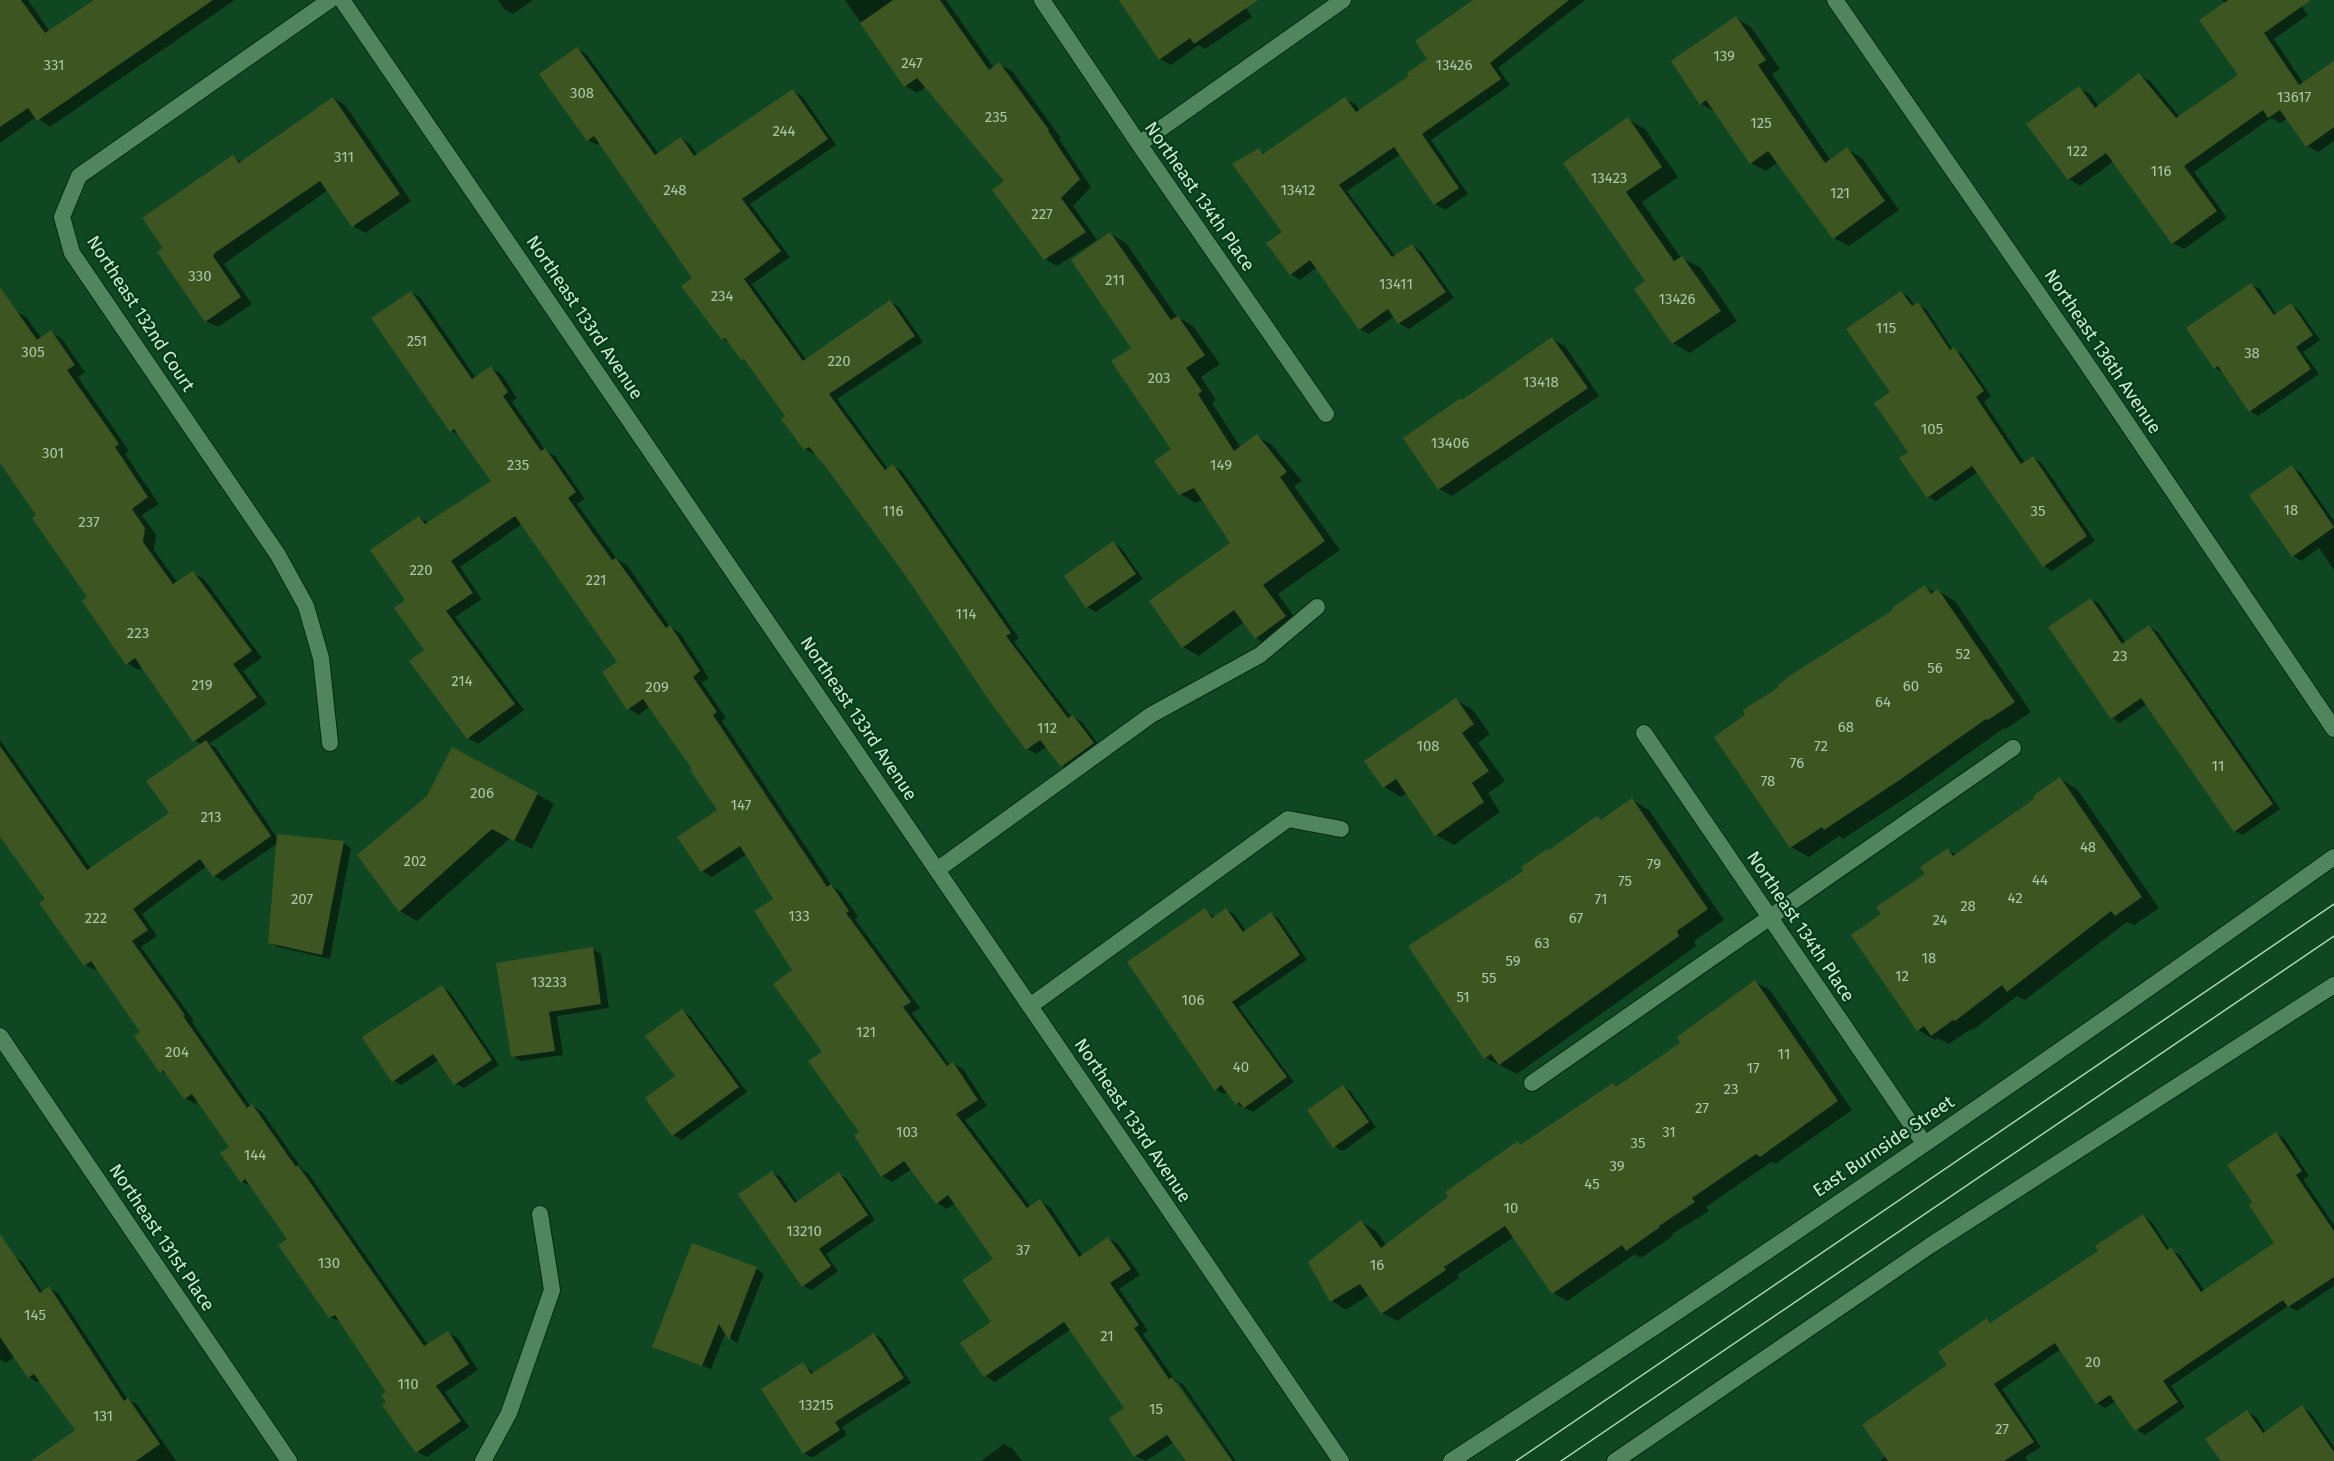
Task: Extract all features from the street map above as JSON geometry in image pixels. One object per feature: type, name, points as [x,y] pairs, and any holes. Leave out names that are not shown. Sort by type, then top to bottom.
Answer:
[{"type":"street","name":"Northeast 132nd Court","points":[[330,0],[79,176],[62,216],[72,253],[278,555],[306,606],[321,658],[330,743]]},
{"type":"street","name":"Northeast 133rd Avenue","points":[[342,0],[1341,1461]]},
{"type":"street","name":"Northeast 134th Place","points":[[1042,0],[1326,414]]},
{"type":"street","points":[[1139,144],[1343,0]]},
{"type":"street","name":"Northeast 136th Avenue","points":[[1835,0],[2085,361],[2334,729]]},
{"type":"street","points":[[937,870],[1151,715],[1260,655],[1317,607]]},
{"type":"street","name":"Northeast 134th Place","points":[[1644,733],[1924,1143]]},
{"type":"street","points":[[1532,1083],[2013,748]]},
{"type":"street","points":[[1030,1006],[1288,819],[1341,829]]},
{"type":"street","name":"East Burnside Street","points":[[1451,1461],[1658,1325],[2165,978],[2334,857]]},
{"type":"street","points":[[1616,1461],[1931,1245],[2334,986]]},
{"type":"street","name":"Northeast 131st Place","points":[[0,1036],[289,1461]]},
{"type":"street","points":[[483,1461],[509,1413],[552,1290],[540,1214]]},
{"type":"building","points":[[0,0],[21,0],[45,33],[94,0],[213,0],[37,121],[28,108],[0,127]]},
{"type":"building","points":[[893,0],[940,0],[989,70],[999,62],[1049,130],[1080,179],[1061,198],[1086,232],[1044,260],[992,190],[1004,181],[917,78],[904,87],[860,23]]},
{"type":"building","points":[[1119,0],[1258,0],[1194,44],[1190,38],[1159,60]]},
{"type":"building","points":[[1473,0],[1569,0],[1490,63],[1501,79],[1422,134],[1459,188],[1434,205],[1394,147],[1339,185],[1392,257],[1412,244],[1446,292],[1398,324],[1388,309],[1359,330],[1310,260],[1290,275],[1266,243],[1282,232],[1232,164],[1259,148],[1263,154],[1345,97],[1356,112],[1409,76],[1407,73],[1427,59],[1415,41]]},
{"type":"building","points":[[2228,0],[2311,0],[2264,33],[2299,85],[2334,61],[2334,127],[2306,147],[2280,110],[2268,118],[2263,110],[2184,166],[2217,211],[2172,244],[2106,153],[2068,180],[2026,124],[2079,86],[2095,108],[2139,73],[2176,118],[2238,75],[2199,20]]},
{"type":"building","points":[[1736,16],[1766,60],[1758,65],[1825,163],[1847,147],[1885,201],[1833,239],[1768,151],[1750,164],[1706,100],[1700,105],[1671,61]]},
{"type":"building","points":[[577,47],[655,155],[681,137],[694,156],[793,89],[828,139],[742,199],[781,251],[744,279],[803,361],[890,300],[915,336],[829,394],[885,470],[893,464],[1011,633],[1006,636],[1068,718],[1073,715],[1094,743],[1061,767],[1040,740],[1026,750],[991,703],[903,572],[825,466],[809,447],[804,450],[781,419],[785,416],[744,359],[742,361],[725,338],[722,340],[681,286],[692,278],[594,136],[587,141],[539,74]]},
{"type":"building","points":[[333,97],[400,194],[352,227],[320,181],[216,252],[213,256],[241,297],[205,322],[157,252],[163,248],[142,218],[233,155],[239,163]]},
{"type":"building","points":[[1628,117],[1662,167],[1626,192],[1674,261],[1682,256],[1721,311],[1672,344],[1634,289],[1645,281],[1563,163]]},
{"type":"building","points":[[1110,232],[1171,320],[1178,316],[1205,355],[1186,368],[1202,391],[1198,394],[1234,451],[1257,434],[1287,472],[1280,477],[1325,541],[1263,585],[1286,616],[1255,639],[1234,610],[1182,648],[1149,601],[1230,543],[1194,488],[1179,495],[1154,461],[1171,449],[1111,361],[1131,348],[1071,260]]},
{"type":"building","points":[[2251,283],[2274,315],[2291,303],[2313,335],[2296,347],[2311,369],[2249,412],[2218,366],[2214,369],[2186,328]]},
{"type":"building","points":[[0,287],[37,340],[51,330],[75,365],[67,370],[119,444],[115,447],[148,497],[132,509],[145,528],[143,542],[173,584],[193,571],[252,651],[233,664],[257,697],[193,742],[135,658],[126,665],[82,601],[87,597],[32,518],[36,515],[0,463]]},
{"type":"building","points":[[411,291],[472,379],[491,366],[508,392],[503,396],[541,451],[545,448],[576,492],[568,498],[612,560],[616,558],[666,628],[670,625],[700,671],[693,677],[717,712],[713,715],[827,887],[831,884],[849,911],[846,913],[911,1002],[903,1007],[947,1066],[953,1062],[978,1100],[956,1114],[1027,1208],[1040,1199],[1079,1257],[1108,1237],[1131,1269],[1110,1283],[1139,1325],[1134,1328],[1169,1379],[1172,1377],[1232,1461],[1186,1461],[1167,1435],[1134,1457],[1109,1418],[1124,1408],[1064,1322],[984,1377],[960,1343],[991,1322],[962,1280],[993,1259],[948,1195],[936,1204],[904,1161],[881,1177],[854,1135],[859,1132],[808,1061],[822,1052],[773,984],[792,970],[754,911],[773,899],[740,846],[701,872],[677,837],[717,810],[690,770],[692,769],[643,699],[627,710],[602,672],[617,662],[515,516],[451,561],[473,593],[446,611],[515,704],[467,739],[409,661],[424,650],[394,608],[405,600],[370,550],[419,516],[425,524],[491,481],[454,429],[450,432],[371,318]]},
{"type":"building","points":[[1901,291],[1912,306],[1918,302],[1950,350],[1954,347],[1984,391],[1976,397],[2021,464],[2033,456],[2087,536],[2043,567],[1972,466],[1927,498],[1899,458],[1908,452],[1874,403],[1890,392],[1846,329]]},
{"type":"building","points":[[1552,337],[1588,388],[1438,490],[1403,438]]},
{"type":"building","points":[[2292,465],[2334,527],[2292,557],[2249,495]]},
{"type":"building","points":[[1113,541],[1136,574],[1086,608],[1064,576]]},
{"type":"building","points":[[1925,585],[1931,594],[1938,589],[2015,702],[1988,720],[1986,719],[1824,830],[1822,827],[1790,848],[1714,737],[1745,715],[1743,710],[1779,687],[1778,685],[1791,675],[1893,610],[1892,608]]},
{"type":"building","points":[[2091,598],[2122,644],[2149,625],[2273,804],[2234,832],[2141,698],[2111,719],[2048,627]]},
{"type":"building","points":[[1456,698],[1474,724],[1462,733],[1489,771],[1472,783],[1484,802],[1435,836],[1396,779],[1383,788],[1364,761]]},
{"type":"building","points":[[206,740],[271,836],[213,877],[200,859],[133,909],[148,930],[132,941],[247,1108],[252,1104],[296,1167],[298,1165],[424,1346],[448,1331],[469,1364],[436,1386],[461,1421],[416,1453],[382,1405],[386,1402],[381,1395],[386,1392],[335,1315],[329,1318],[278,1245],[287,1239],[245,1179],[241,1183],[220,1153],[229,1147],[192,1094],[184,1099],[163,1070],[160,1073],[134,1036],[140,1032],[91,961],[84,966],[39,903],[45,899],[0,837],[0,746],[87,870],[169,813],[146,781]]},
{"type":"building","points":[[452,747],[538,793],[514,841],[492,829],[399,912],[357,855],[427,796]]},
{"type":"building","points":[[2060,777],[2142,897],[2115,916],[2111,911],[2007,992],[2002,985],[1955,1021],[1953,1020],[1931,1036],[1924,1026],[1917,1031],[1851,935],[1881,914],[1876,907],[1925,874],[1920,867],[1948,848],[1953,856],[2034,799],[2033,796]]},
{"type":"building","points":[[1632,798],[1708,909],[1677,931],[1679,936],[1499,1065],[1491,1054],[1484,1059],[1408,946],[1523,871],[1521,867],[1547,849],[1549,850],[1597,816],[1601,820]]},
{"type":"building","points":[[277,834],[344,841],[322,955],[268,943]]},
{"type":"building","points":[[1205,908],[1212,918],[1226,908],[1243,932],[1271,912],[1300,955],[1232,1002],[1287,1077],[1244,1108],[1239,1102],[1236,1105],[1221,1085],[1215,1091],[1127,962]]},
{"type":"building","points":[[593,947],[601,1004],[549,1012],[555,1051],[511,1057],[496,963]]},
{"type":"building","points":[[1755,980],[1838,1101],[1760,1157],[1756,1154],[1692,1198],[1695,1202],[1626,1251],[1622,1245],[1552,1294],[1505,1226],[1444,1267],[1446,1270],[1381,1314],[1360,1284],[1330,1302],[1308,1262],[1361,1220],[1381,1248],[1448,1197],[1445,1192],[1518,1141],[1520,1145],[1613,1083],[1616,1087],[1680,1043],[1677,1037]]},
{"type":"building","points":[[442,985],[492,1060],[454,1085],[433,1054],[392,1082],[362,1037]]},
{"type":"building","points":[[682,1009],[739,1087],[672,1136],[645,1098],[675,1076],[645,1036]]},
{"type":"building","points":[[1343,1085],[1369,1122],[1333,1148],[1307,1110]]},
{"type":"building","points":[[2276,1132],[2302,1171],[2296,1175],[2334,1231],[2334,1277],[2288,1307],[2283,1300],[2163,1381],[2178,1402],[2135,1431],[2110,1395],[2096,1404],[2055,1343],[1994,1384],[2034,1442],[2004,1461],[1888,1461],[1862,1425],[1947,1365],[1938,1352],[1987,1318],[1990,1323],[2098,1251],[2095,1246],[2143,1214],[2167,1250],[2171,1247],[2201,1292],[2274,1243],[2249,1205],[2252,1202],[2227,1165]]},
{"type":"building","points":[[772,1171],[795,1203],[839,1172],[868,1215],[819,1249],[831,1266],[802,1287],[738,1194]]},
{"type":"building","points":[[0,1234],[40,1293],[49,1286],[124,1401],[128,1398],[160,1444],[136,1461],[31,1461],[75,1430],[34,1374],[28,1378],[0,1337]]},
{"type":"building","points":[[692,1243],[757,1267],[729,1340],[719,1324],[702,1366],[652,1347]]},
{"type":"building","points":[[874,1333],[904,1378],[835,1422],[840,1430],[803,1454],[761,1389],[803,1362],[811,1374]]},
{"type":"building","points":[[2302,1405],[2334,1452],[2334,1461],[2221,1461],[2205,1439],[2247,1410],[2263,1433]]},
{"type":"tram line","points":[[1516,1461],[2334,904]]},
{"type":"tram line","points":[[1561,1461],[2334,936]]}]
